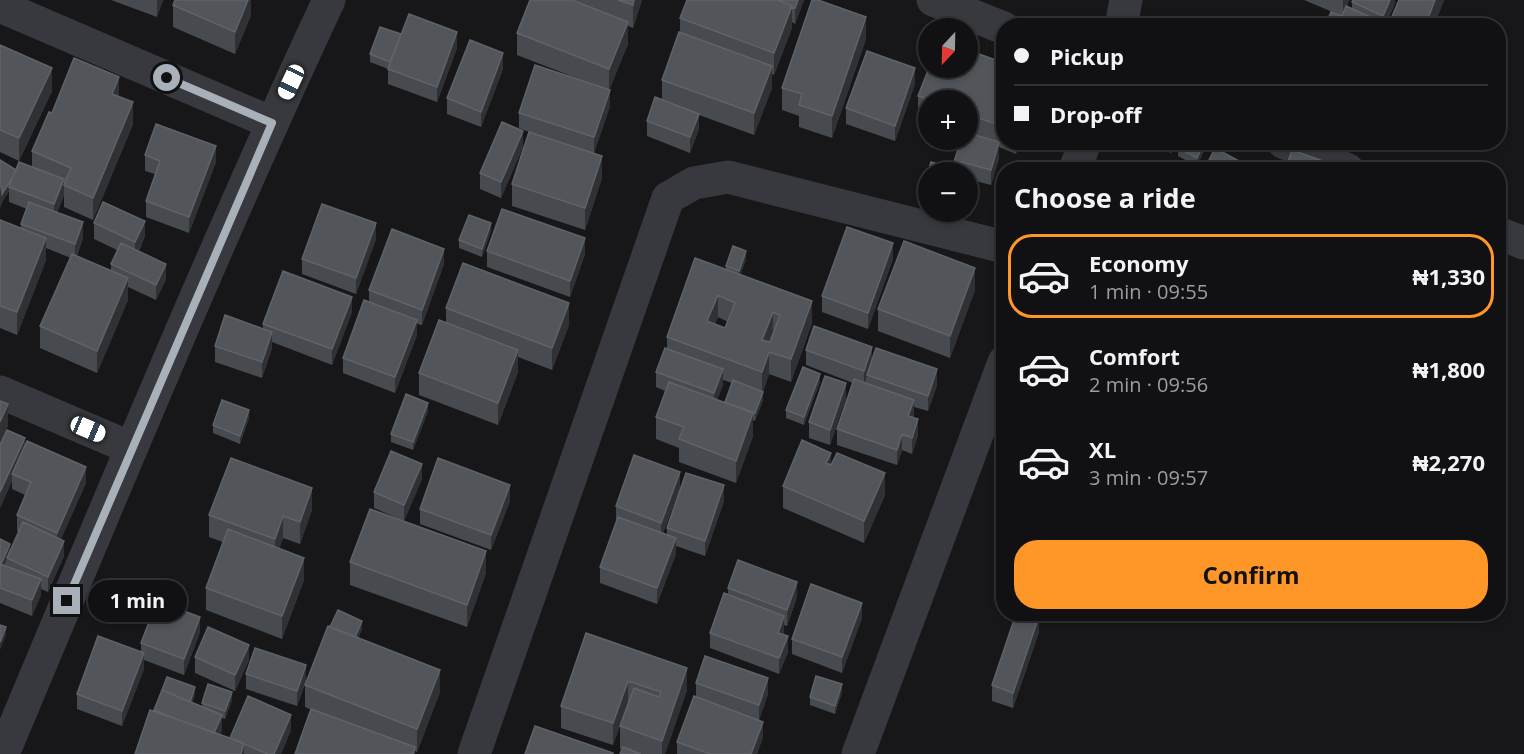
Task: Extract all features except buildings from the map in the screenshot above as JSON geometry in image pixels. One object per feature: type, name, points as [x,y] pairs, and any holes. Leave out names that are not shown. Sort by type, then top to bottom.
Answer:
[{"type":"street","points":[[3,754],[131,448],[272,123],[329,0]]},
{"type":"street","points":[[933,0],[996,25]]},
{"type":"street","points":[[1123,18],[1126,0]]},
{"type":"street","points":[[0,6],[272,123]]},
{"type":"street","points":[[1302,150],[1329,162]]},
{"type":"street","points":[[474,754],[668,198],[694,183],[728,177],[996,245]]},
{"type":"street","points":[[1506,236],[1524,243]]},
{"type":"street","points":[[858,754],[996,383]]},
{"type":"street","points":[[0,392],[131,448]]},
{"type":"route","points":[[67,601],[272,123],[167,78]]}]
